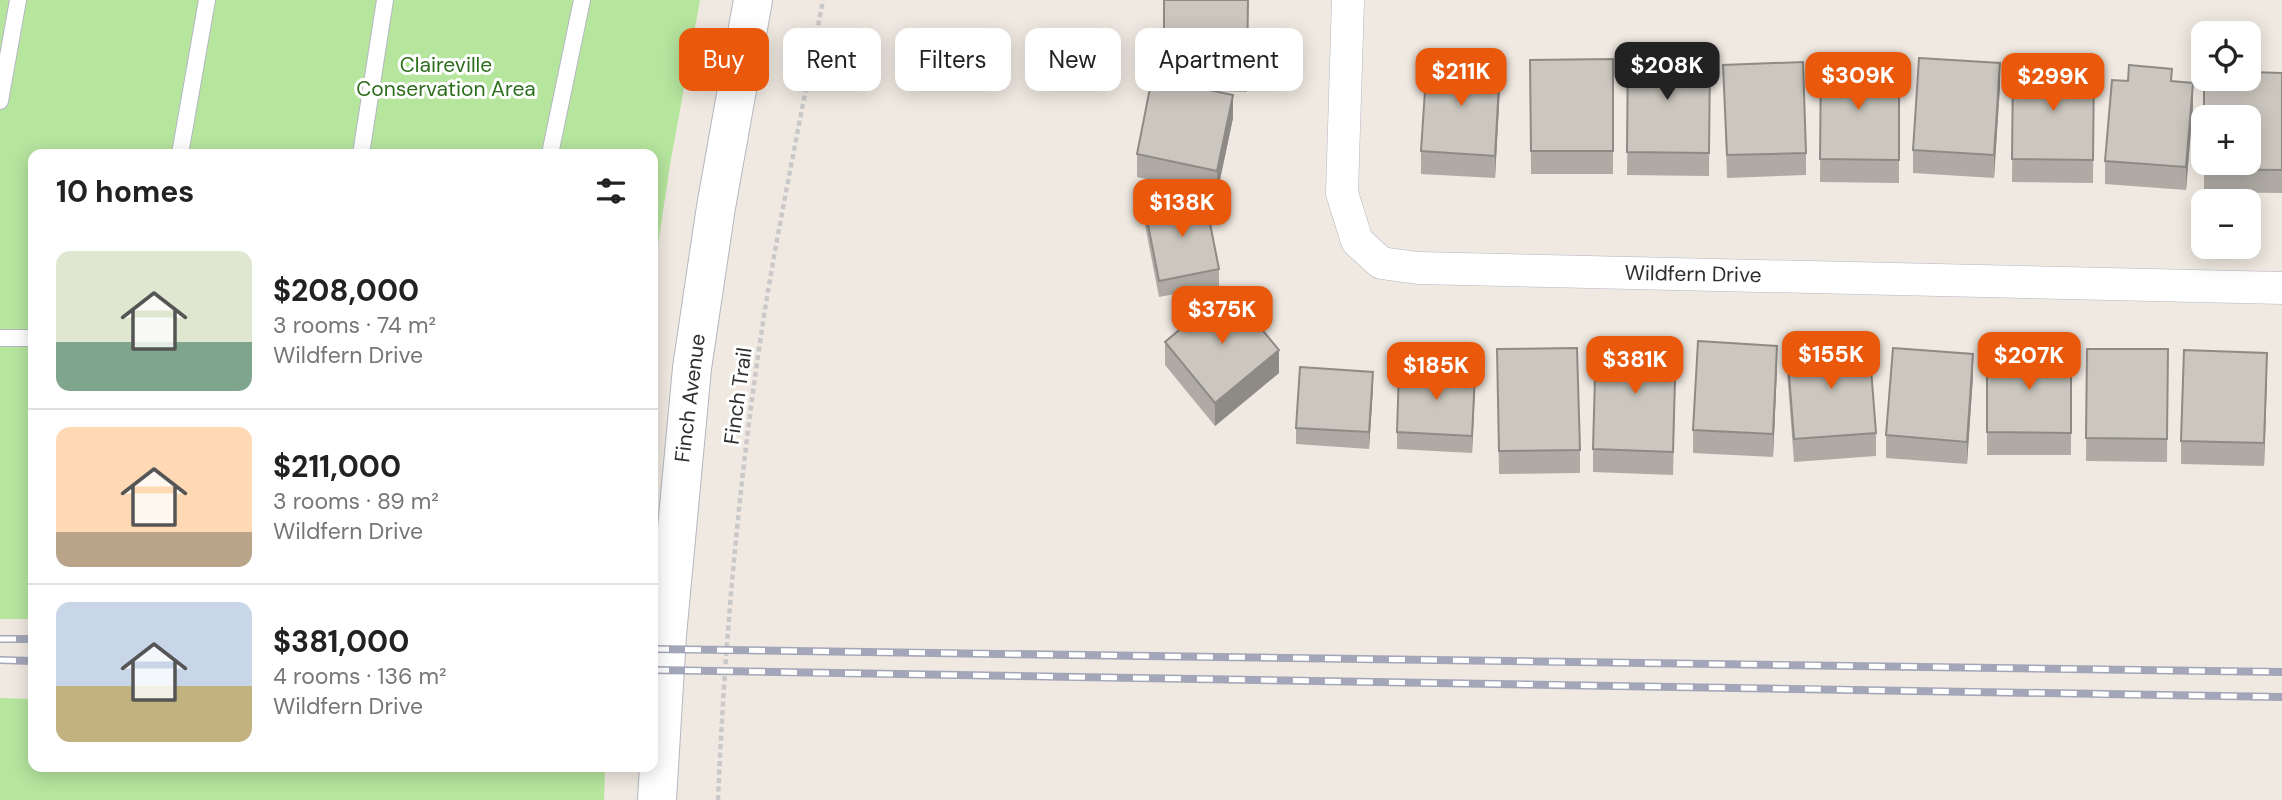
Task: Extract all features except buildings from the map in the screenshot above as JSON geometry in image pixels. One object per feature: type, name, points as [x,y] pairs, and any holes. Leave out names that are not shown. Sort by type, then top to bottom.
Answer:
[{"type":"main road","name":"Finch Avenue","points":[[657,800],[667,635],[692,368],[716,207],[753,0]]},
{"type":"street","name":"Wildfern Drive","points":[[1348,0],[1342,193],[1357,241],[1381,263],[1418,268],[2282,288]]},
{"type":"lane","points":[[0,101],[18,0]]},
{"type":"lane","points":[[181,149],[207,0]]},
{"type":"lane","points":[[362,149],[385,0]]},
{"type":"lane","points":[[551,149],[582,0]]},
{"type":"lane","points":[[0,338],[28,338]]},
{"type":"path","name":"Finch Trail","points":[[718,800],[720,733],[738,515],[766,303],[823,0]]},
{"type":"green space","name":"Claireville Conservation Area","points":[[0,0],[700,0],[695,28],[679,28],[679,91],[683,91],[658,245],[658,149],[28,149],[28,619],[0,619]]},
{"type":"green space","points":[[0,698],[28,699],[28,772],[605,772],[604,800],[0,800]]},
{"type":"railway","points":[[0,639],[28,639]]},
{"type":"railway","points":[[658,649],[2282,672]]},
{"type":"railway","points":[[0,660],[28,661]]},
{"type":"railway","points":[[658,670],[2282,697]]}]
